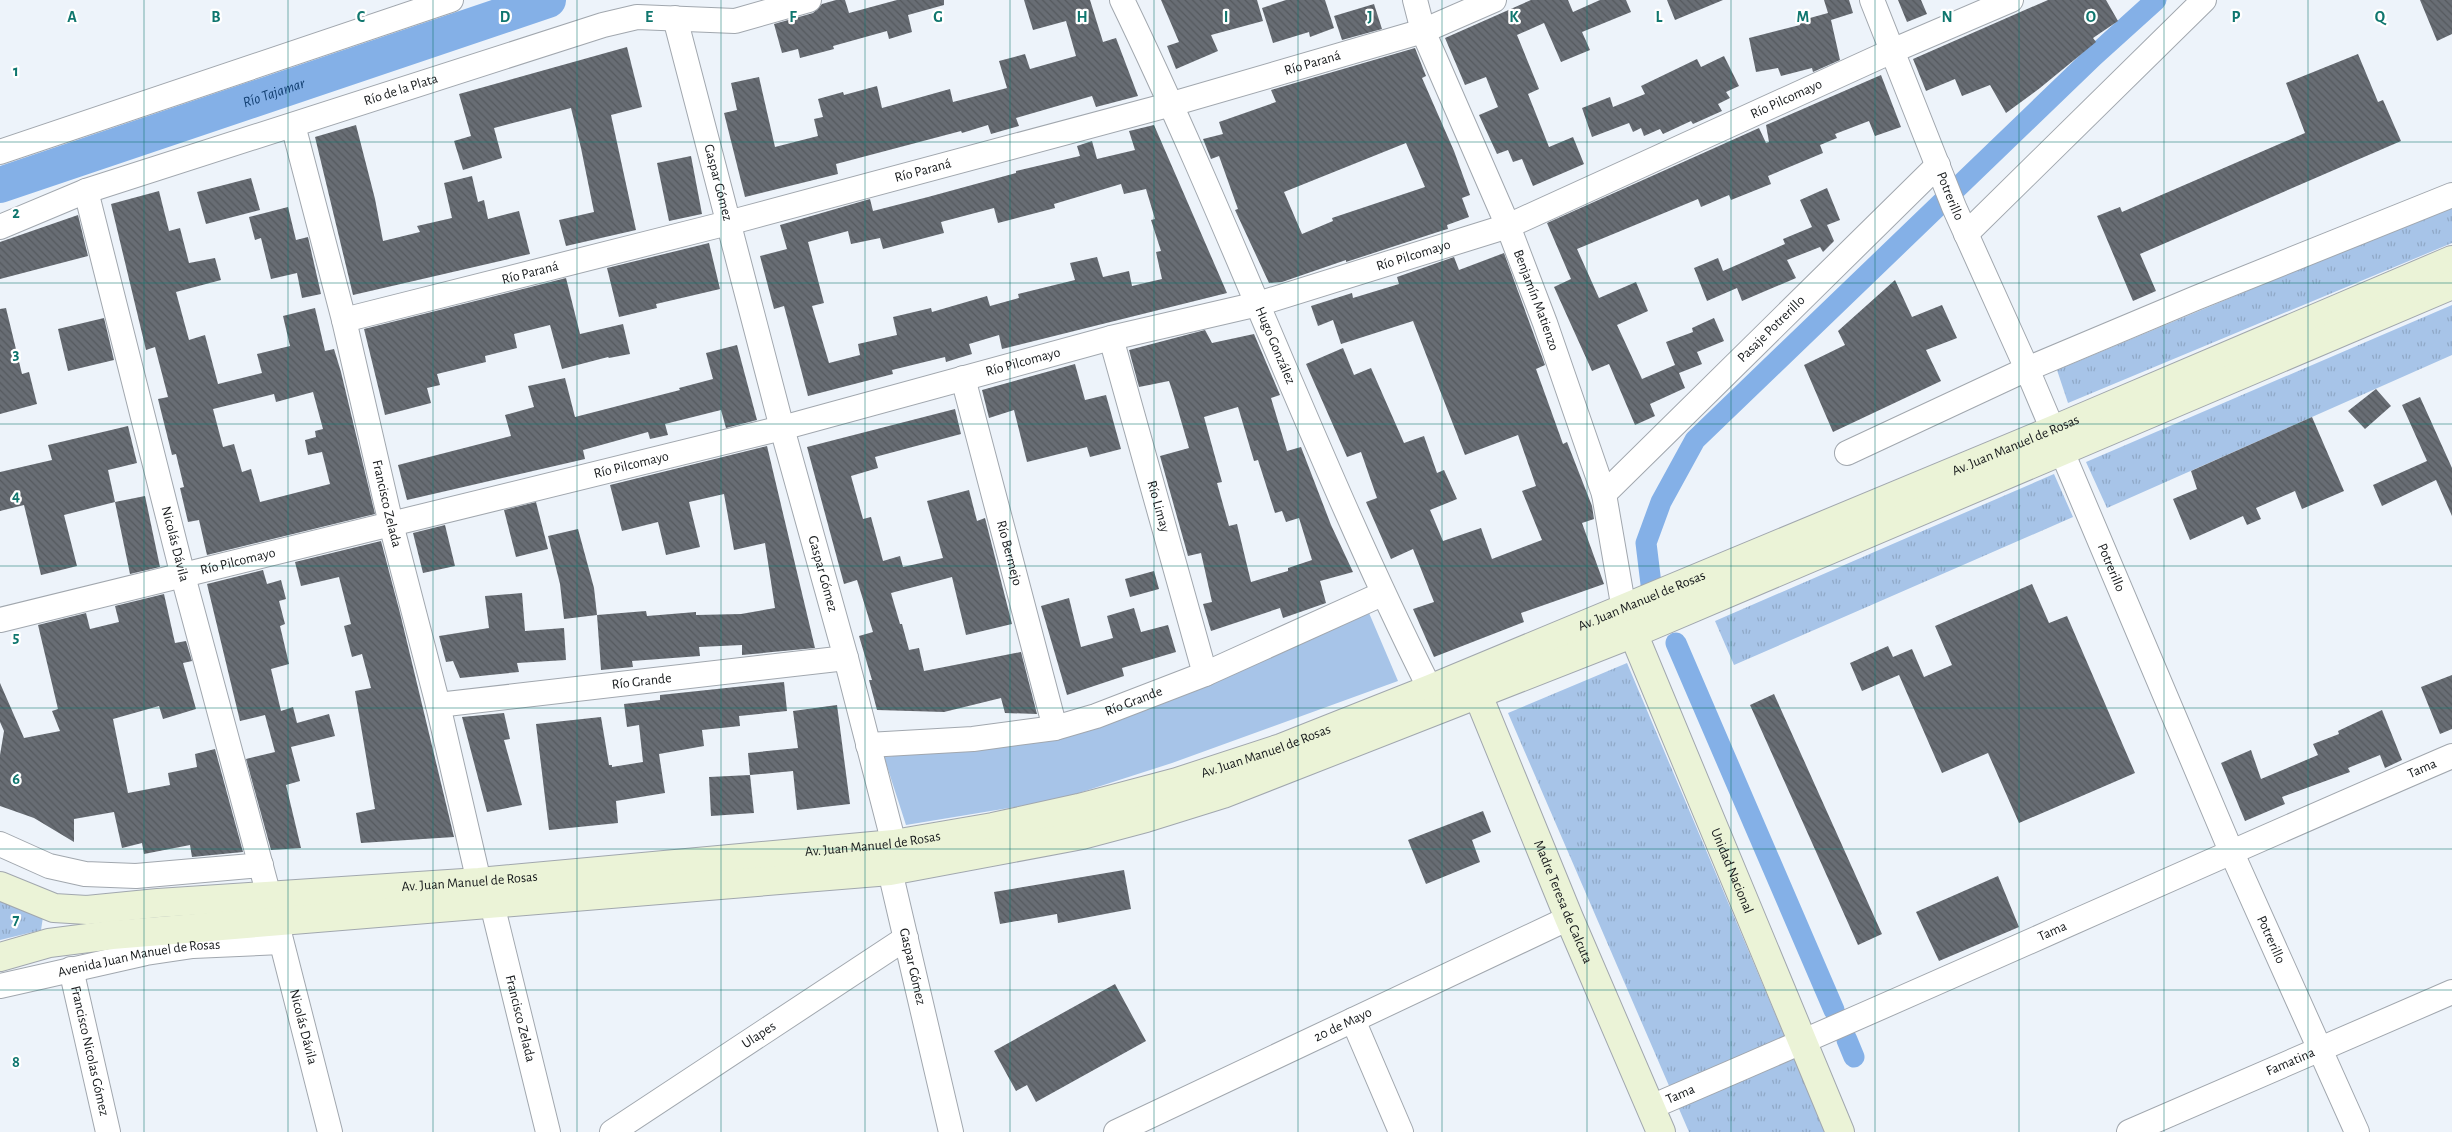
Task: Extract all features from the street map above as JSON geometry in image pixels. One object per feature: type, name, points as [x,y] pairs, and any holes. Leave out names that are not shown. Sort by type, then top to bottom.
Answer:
[{"type":"main road","name":"Av. Juan Manuel de Rosas","points":[[0,886],[54,908],[87,910],[158,903],[269,896],[486,893],[890,871],[1082,836],[1223,794],[1473,684],[1629,622],[2057,440],[2452,260]]},
{"type":"main road","name":"Av. Juan Manuel de Rosas","points":[[2057,440],[2452,284]]},
{"type":"main road","name":"Unidad Nacional","points":[[1629,622],[1840,1132]]},
{"type":"main road","name":"Av. Juan Manuel de Rosas","points":[[0,957],[49,943],[112,935],[279,932],[486,893],[894,844],[993,827],[1177,782],[1281,748],[1430,689],[1473,684]]},
{"type":"main road","name":"Madre Teresa de Calcuta","points":[[1473,684],[1569,918],[1661,1132]]},
{"type":"street","points":[[0,152],[451,0]]},
{"type":"street","name":"Río de la Plata","points":[[0,227],[86,191],[603,25],[637,17],[735,21],[809,0]]},
{"type":"street","name":"Hugo González","points":[[1122,0],[1172,104],[1382,594],[1430,689]]},
{"type":"street","name":"Benjamín Matienzo","points":[[1415,0],[1423,31],[1508,226],[1545,323],[1604,494],[1629,622]]},
{"type":"street","name":"Río Paraná","points":[[344,320],[728,223],[1172,104],[1423,31],[1494,0]]},
{"type":"street","name":"Potrerillo","points":[[1872,0],[1966,234],[2027,369],[2231,851],[2357,1132]]},
{"type":"street","name":"Río Pilcomayo","points":[[0,620],[782,428],[1110,338],[1258,304],[1508,226],[1892,51],[2011,0]]},
{"type":"street","points":[[1966,234],[2204,0]]},
{"type":"street","name":"Gaspar Gómez","points":[[675,18],[782,428],[846,658],[894,844],[890,871],[951,1132]]},
{"type":"street","name":"Francisco Zelada","points":[[293,125],[344,320],[391,524],[548,1132]]},
{"type":"street","name":"Pasaje Potrerillo","points":[[1604,494],[1946,186]]},
{"type":"street","name":"Nicolás Dávila","points":[[86,191],[183,576],[269,896]]},
{"type":"street","points":[[1846,453],[2027,369],[2196,298],[2452,195]]},
{"type":"street","name":"Río Limay","points":[[1110,338],[1205,674]]},
{"type":"street","name":"Río Bermejo","points":[[963,378],[1055,728]]},
{"type":"street","name":"Río Grande","points":[[868,745],[973,739],[1055,728],[1096,716],[1205,674],[1382,594]]},
{"type":"street","name":"Río Grande","points":[[438,705],[846,658]]},
{"type":"street","name":"Tama","points":[[1651,1107],[1804,1042],[2231,851],[2452,756]]},
{"type":"street","points":[[0,844],[49,866],[84,874],[136,876],[261,865]]},
{"type":"street","name":"20 de Mayo","points":[[1116,1132],[1569,918]]},
{"type":"street","name":"Nicolás Dávila","points":[[279,932],[330,1132]]},
{"type":"street","name":"Avenida Juan Manuel de Rosas","points":[[0,986],[71,968],[279,932]]},
{"type":"street","name":"Ulapes","points":[[612,1132],[906,938]]},
{"type":"street","name":"Francisco Nicolas Gómez","points":[[71,968],[108,1132]]},
{"type":"street","name":"Famatina","points":[[2129,1132],[2452,992]]},
{"type":"street","points":[[1353,1020],[1401,1132]]},
{"type":"green space","points":[[2452,206],[2452,243],[2068,403],[2057,370]]},
{"type":"green space","points":[[2452,305],[2452,355],[2107,508],[2086,462]]},
{"type":"green space","points":[[2054,474],[2073,517],[1734,665],[1715,621]]},
{"type":"green space","points":[[1369,613],[1398,681],[1172,763],[1057,800],[906,825],[884,757],[1059,739],[1214,682]]},
{"type":"green space","points":[[1627,663],[1825,1132],[1689,1132],[1508,713]]},
{"type":"green space","points":[[0,896],[43,917],[41,930],[0,940]]},
{"type":"building","points":[[836,0],[845,0],[849,13],[897,0],[944,0],[944,5],[908,15],[912,32],[889,39],[887,31],[833,46],[834,49],[800,58],[798,49],[782,53],[774,24],[813,13],[822,4]]},
{"type":"building","points":[[1024,0],[1090,0],[1103,42],[1116,38],[1138,96],[1096,107],[1092,96],[1016,118],[1019,126],[991,134],[988,125],[962,133],[961,131],[836,164],[838,174],[745,197],[724,113],[737,110],[731,83],[759,77],[775,147],[818,136],[814,119],[823,117],[818,99],[843,92],[844,95],[877,86],[882,108],[950,89],[953,102],[1007,88],[999,61],[1025,54],[1030,69],[1076,56],[1066,21],[1033,30]]},
{"type":"building","points":[[1161,0],[1257,0],[1263,21],[1211,35],[1218,51],[1176,69],[1167,46],[1179,42]]},
{"type":"building","points":[[1286,0],[1325,0],[1334,28],[1310,37],[1309,32],[1273,43],[1262,8]]},
{"type":"building","points":[[1531,0],[1568,0],[1573,12],[1600,0],[1626,0],[1631,12],[1582,32],[1590,50],[1561,62],[1544,23],[1517,35],[1539,89],[1528,94],[1549,147],[1573,137],[1584,164],[1533,186],[1522,159],[1513,162],[1508,150],[1497,154],[1479,115],[1498,107],[1486,77],[1465,85],[1445,38]]},
{"type":"building","points":[[1667,0],[1723,0],[1675,20]]},
{"type":"building","points":[[1824,0],[1849,0],[1853,13],[1831,20],[1840,60],[1813,72],[1812,68],[1781,76],[1778,68],[1756,72],[1749,38],[1800,25],[1799,21],[1828,13]]},
{"type":"building","points":[[1898,0],[1921,0],[1927,14],[1907,22]]},
{"type":"building","points":[[2048,0],[2106,0],[2118,21],[2093,38],[2096,42],[2006,113],[1990,85],[1962,96],[1955,79],[1926,91],[1913,59]]},
{"type":"building","points":[[2420,0],[2452,0],[2452,34],[2437,41]]},
{"type":"building","points":[[1374,4],[1382,29],[1342,40],[1334,16]]},
{"type":"building","points":[[627,47],[642,107],[611,115],[636,230],[566,246],[559,220],[594,212],[571,108],[494,128],[502,158],[463,170],[454,141],[471,136],[459,94]]},
{"type":"building","points":[[1415,48],[1426,76],[1422,78],[1454,151],[1470,195],[1462,198],[1469,217],[1447,225],[1448,229],[1282,282],[1269,283],[1235,210],[1238,209],[1219,156],[1211,159],[1203,139],[1223,134],[1219,122],[1276,102],[1271,90]],"holes":[[[1406,143],[1425,187],[1332,218],[1333,221],[1302,234],[1284,192]]]},
{"type":"building","points":[[2358,54],[2378,102],[2383,100],[2401,141],[2140,254],[2156,291],[2133,301],[2097,216],[2120,207],[2122,212],[2305,133],[2286,83]]},
{"type":"building","points":[[1724,56],[1739,86],[1726,92],[1730,98],[1718,104],[1722,111],[1693,124],[1691,121],[1663,134],[1660,129],[1644,136],[1641,128],[1633,132],[1629,123],[1592,137],[1582,108],[1610,97],[1613,107],[1645,94],[1641,86],[1697,59],[1701,67]]},
{"type":"building","points":[[1881,75],[1901,127],[1875,136],[1869,121],[1835,134],[1837,138],[1820,145],[1823,153],[1768,176],[1771,184],[1731,200],[1729,195],[1701,207],[1698,199],[1577,249],[1599,298],[1636,282],[1648,311],[1617,325],[1642,379],[1675,365],[1666,342],[1693,332],[1692,328],[1714,318],[1724,341],[1697,352],[1702,364],[1679,373],[1685,388],[1650,404],[1655,416],[1635,425],[1609,364],[1592,371],[1554,287],[1571,279],[1547,223],[1759,128],[1766,143],[1769,142],[1766,125]]},
{"type":"building","points":[[356,125],[375,199],[383,241],[420,232],[417,226],[452,218],[444,183],[472,176],[478,202],[484,200],[488,219],[519,211],[530,254],[353,295],[315,137]]},
{"type":"building","points":[[1154,125],[1227,293],[1002,349],[999,335],[969,344],[972,354],[946,362],[945,357],[892,370],[893,374],[808,396],[784,306],[774,309],[760,256],[787,249],[780,225],[870,199],[873,211],[928,197],[1016,173],[1016,171],[1080,156],[1077,146],[1092,141],[1097,159],[1135,150],[1129,131]],"holes":[[[1121,184],[1124,194],[1146,189],[1155,219],[1151,220],[1161,251],[1156,252],[1162,279],[1132,286],[1129,271],[1103,277],[1097,257],[1070,263],[1075,280],[1018,294],[1019,298],[990,306],[987,296],[932,312],[931,308],[893,317],[897,335],[858,344],[860,355],[829,363],[812,306],[824,303],[808,242],[848,231],[851,244],[880,238],[883,249],[944,233],[941,222],[994,208],[998,223],[1055,208],[1054,204]]]},
{"type":"building","points":[[691,156],[702,214],[669,221],[657,163]]},
{"type":"building","points":[[251,178],[260,210],[206,224],[197,192]]},
{"type":"building","points":[[1827,188],[1840,220],[1827,225],[1834,241],[1823,252],[1820,247],[1787,260],[1796,278],[1742,301],[1737,288],[1707,301],[1694,268],[1718,258],[1723,271],[1785,244],[1783,239],[1812,227],[1800,200]]},
{"type":"building","points":[[159,191],[169,231],[180,228],[189,263],[215,258],[221,280],[176,292],[189,340],[205,335],[218,384],[262,373],[257,354],[290,346],[283,316],[315,308],[325,351],[334,349],[341,372],[375,514],[207,555],[199,520],[188,522],[180,488],[184,487],[176,454],[172,455],[158,399],[168,397],[155,347],[146,350],[111,204]],"holes":[[[313,392],[323,429],[315,431],[316,437],[305,440],[308,455],[322,452],[330,484],[260,502],[251,469],[242,472],[234,444],[223,447],[213,409],[274,394],[276,402]]]},
{"type":"building","points":[[288,207],[296,240],[308,237],[321,294],[302,298],[297,273],[271,279],[261,238],[255,240],[249,217]]},
{"type":"building","points":[[78,215],[88,256],[0,279],[0,242]]},
{"type":"building","points":[[709,243],[720,289],[656,304],[657,308],[619,317],[607,268]]},
{"type":"building","points":[[1504,253],[1545,365],[1536,369],[1563,444],[1567,442],[1592,506],[1594,519],[1582,523],[1604,584],[1521,613],[1524,622],[1434,657],[1413,609],[1434,602],[1413,549],[1391,559],[1366,502],[1377,498],[1361,452],[1347,457],[1306,364],[1343,348],[1354,375],[1371,368],[1404,443],[1424,436],[1437,473],[1444,470],[1457,499],[1430,510],[1443,541],[1481,528],[1492,559],[1542,540],[1522,491],[1536,486],[1518,435],[1465,455],[1413,321],[1341,344],[1333,320],[1318,326],[1311,306],[1352,293],[1353,298],[1399,284],[1397,277],[1454,257],[1459,270]]},
{"type":"building","points":[[566,278],[580,334],[623,324],[630,354],[608,357],[562,369],[550,325],[514,334],[517,348],[485,356],[486,362],[437,374],[440,385],[427,388],[431,403],[385,415],[364,329]]},
{"type":"building","points":[[1895,280],[1912,317],[1942,305],[1957,338],[1926,350],[1941,381],[1833,432],[1804,365],[1845,345],[1838,331]]},
{"type":"building","points":[[6,308],[22,374],[29,372],[37,404],[0,414],[0,309]]},
{"type":"building","points":[[104,318],[114,360],[68,371],[58,329]]},
{"type":"building","points":[[1205,330],[1212,343],[1254,334],[1280,395],[1271,398],[1287,451],[1301,447],[1331,525],[1353,572],[1320,581],[1326,603],[1283,618],[1280,608],[1211,631],[1203,604],[1212,602],[1201,553],[1188,556],[1160,456],[1189,448],[1173,393],[1169,381],[1139,387],[1129,350]],"holes":[[[1238,407],[1254,461],[1258,460],[1275,513],[1282,511],[1286,522],[1299,518],[1312,560],[1288,568],[1288,571],[1251,582],[1237,524],[1229,526],[1217,483],[1222,482],[1204,417]]]},
{"type":"building","points":[[737,345],[757,420],[726,428],[721,410],[665,424],[668,435],[650,439],[648,432],[583,450],[585,459],[407,500],[398,465],[511,436],[505,415],[534,407],[528,386],[565,378],[575,417],[680,390],[679,388],[713,379],[706,353]]},
{"type":"building","points":[[1075,364],[1085,400],[1106,395],[1121,449],[1090,457],[1087,447],[1027,462],[1014,410],[989,418],[982,390]]},
{"type":"building","points":[[2376,389],[2391,406],[2365,429],[2348,411]]},
{"type":"building","points":[[2420,397],[2452,468],[2452,516],[2436,480],[2382,506],[2373,485],[2427,461],[2402,405]]},
{"type":"building","points":[[955,409],[961,434],[875,457],[878,468],[851,476],[863,519],[871,517],[883,561],[900,556],[903,567],[943,558],[927,501],[969,490],[977,521],[985,518],[1012,624],[966,635],[952,577],[891,593],[900,624],[902,624],[909,650],[919,648],[924,671],[1021,652],[1037,714],[1005,713],[1001,698],[944,712],[877,710],[869,680],[872,680],[859,636],[873,632],[857,580],[844,584],[807,447]]},
{"type":"building","points":[[2312,417],[2344,491],[2302,509],[2295,491],[2256,508],[2261,519],[2247,525],[2243,516],[2190,540],[2173,499],[2197,489],[2191,471]]},
{"type":"building","points":[[128,426],[137,463],[108,470],[115,502],[64,515],[77,566],[41,575],[24,505],[0,511],[0,472],[52,460],[48,445]]},
{"type":"building","points":[[767,446],[815,648],[742,655],[742,645],[699,647],[700,656],[632,661],[633,667],[601,670],[597,615],[646,611],[647,616],[696,612],[696,615],[741,614],[775,608],[765,543],[734,550],[724,494],[689,502],[700,547],[666,555],[658,522],[622,531],[610,485]]},
{"type":"building","points":[[145,496],[160,567],[130,574],[115,502]]},
{"type":"building","points":[[536,502],[548,549],[516,557],[504,510]]},
{"type":"building","points":[[445,525],[455,566],[423,573],[413,533]]},
{"type":"building","points":[[578,529],[594,588],[597,615],[564,619],[560,584],[548,536]]},
{"type":"building","points":[[381,541],[454,837],[361,843],[356,813],[375,809],[355,691],[371,688],[362,654],[352,657],[344,626],[351,624],[339,577],[301,586],[295,562]]},
{"type":"building","points":[[263,570],[267,584],[281,580],[286,599],[279,601],[285,624],[280,626],[289,664],[271,669],[281,711],[293,707],[297,723],[329,714],[335,736],[291,747],[300,781],[286,785],[301,848],[271,850],[246,759],[275,752],[265,715],[240,721],[207,584]]},
{"type":"building","points":[[1154,571],[1159,589],[1130,597],[1125,579]]},
{"type":"building","points":[[2032,584],[2049,623],[2067,616],[2135,773],[2019,823],[1988,753],[1942,773],[1899,675],[1862,691],[1850,663],[1888,646],[1893,657],[1912,649],[1924,677],[1952,665],[1935,626]]},
{"type":"building","points":[[522,593],[525,631],[564,628],[566,660],[517,663],[519,672],[460,678],[453,661],[446,662],[439,636],[489,628],[485,596]]},
{"type":"building","points":[[164,594],[175,643],[186,641],[192,661],[183,663],[196,709],[163,719],[159,706],[113,719],[128,793],[170,785],[168,773],[197,767],[195,754],[215,749],[243,852],[192,857],[190,845],[144,854],[142,843],[122,848],[114,812],[74,819],[74,842],[34,818],[0,806],[0,755],[4,731],[0,722],[0,683],[24,738],[60,731],[52,711],[58,709],[38,625],[86,613],[90,629],[119,622],[115,606]]},
{"type":"building","points":[[1069,598],[1081,647],[1113,638],[1107,616],[1134,608],[1141,632],[1168,625],[1176,652],[1122,668],[1124,676],[1067,695],[1041,606]]},
{"type":"building","points":[[2452,675],[2452,729],[2440,734],[2421,687]]},
{"type":"building","points":[[784,682],[787,711],[739,716],[740,726],[702,730],[704,746],[659,754],[665,793],[616,801],[618,823],[549,830],[536,724],[601,717],[609,765],[612,765],[612,767],[643,762],[639,725],[627,727],[624,704],[660,700],[660,695]]},
{"type":"building","points":[[1774,694],[1882,934],[1858,945],[1750,705]]},
{"type":"building","points":[[837,705],[850,804],[797,810],[793,771],[750,775],[748,753],[798,748],[793,711]]},
{"type":"building","points":[[2382,710],[2402,760],[2385,768],[2380,755],[2348,768],[2350,772],[2282,797],[2285,804],[2245,821],[2221,763],[2251,750],[2261,779],[2318,755],[2313,744],[2339,734],[2338,731]]},
{"type":"building","points":[[504,713],[510,739],[504,740],[522,805],[487,812],[462,717]]},
{"type":"building","points":[[750,775],[754,813],[711,816],[709,777]]},
{"type":"building","points":[[1483,811],[1491,832],[1472,840],[1480,862],[1426,884],[1408,840]]},
{"type":"building","points":[[1124,870],[1131,909],[1058,923],[1057,914],[1000,924],[994,892]]},
{"type":"building","points":[[1998,876],[2019,927],[1939,961],[1916,912]]},
{"type":"building","points":[[1115,984],[1146,1041],[1036,1102],[1027,1085],[1016,1091],[994,1051]]},
{"type":"waterway","name":"Río Tajamar","points":[[0,185],[548,0]]},
{"type":"waterway","points":[[1651,584],[1646,543],[1661,502],[1695,440],[2094,56],[2156,0]]},
{"type":"waterway","points":[[1676,643],[1834,1010]]},
{"type":"waterway","points":[[1847,1040],[1854,1057]]}]
